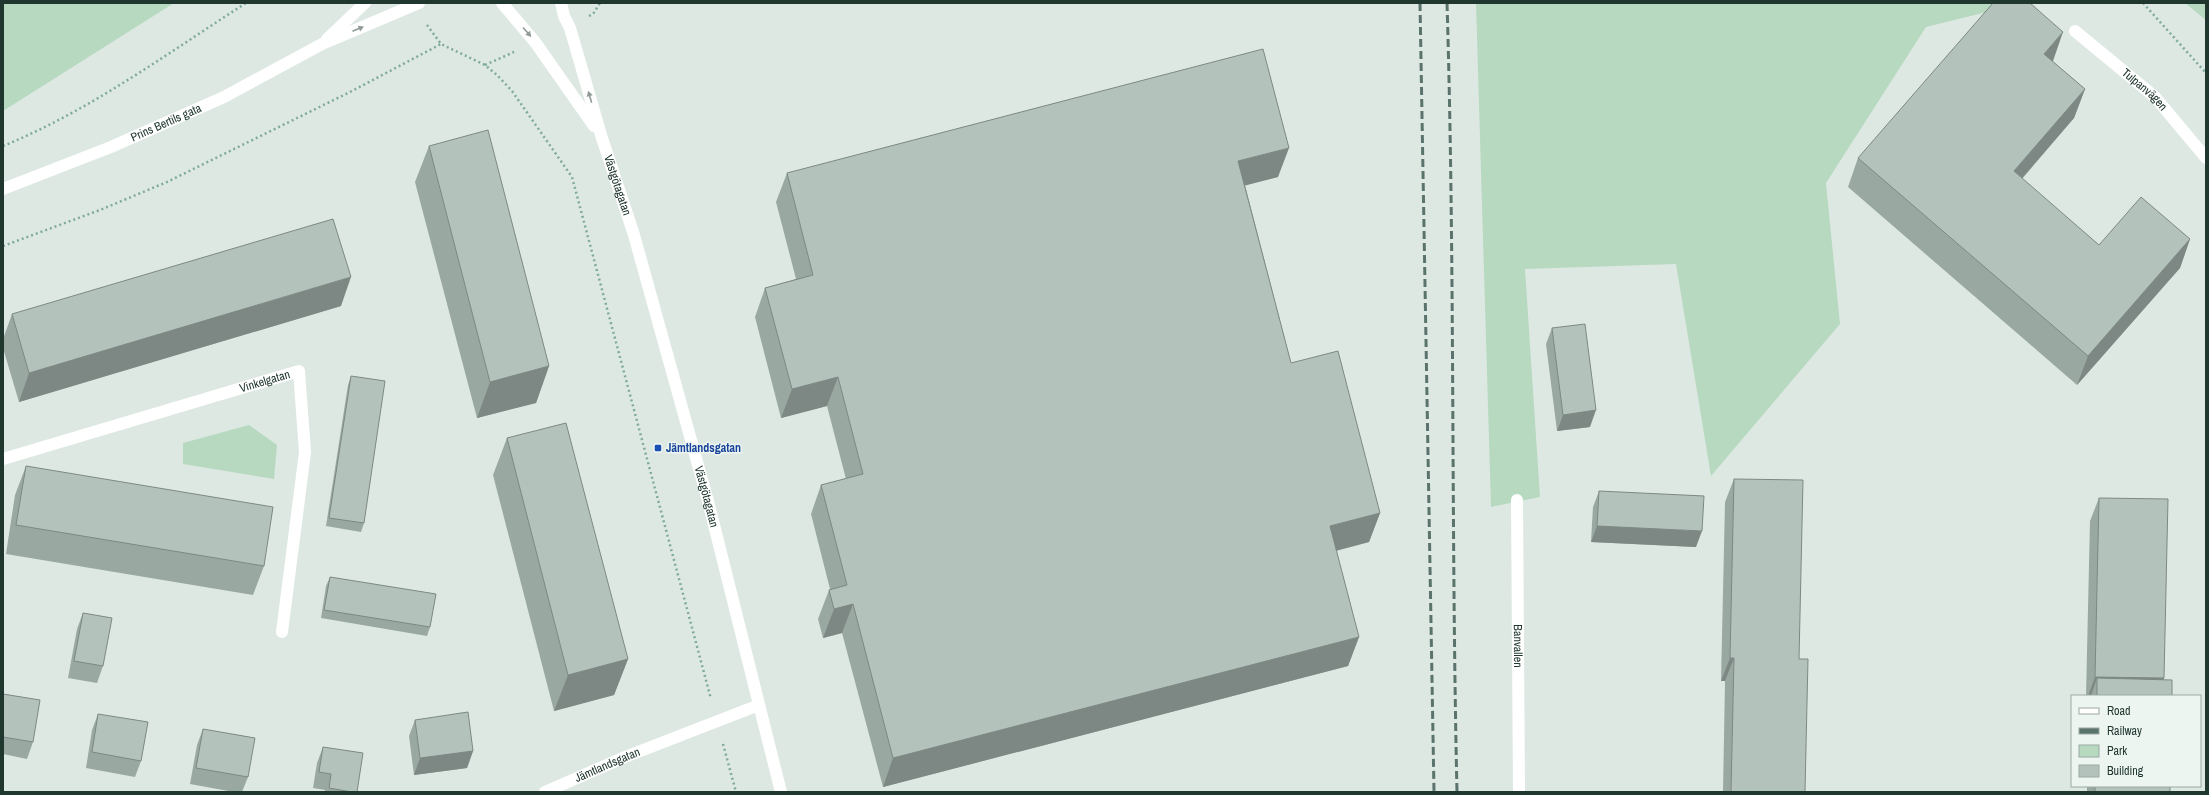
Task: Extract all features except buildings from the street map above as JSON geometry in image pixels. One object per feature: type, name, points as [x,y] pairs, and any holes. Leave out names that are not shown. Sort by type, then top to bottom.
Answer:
[{"type":"street","name":"Prins Bertils gata","points":[[322,44],[365,3]]},
{"type":"street","name":"Prins Bertils gata","points":[[3,189],[111,147],[224,97],[322,44],[419,3]]},
{"type":"street","name":"Västgötagatan","points":[[502,3],[535,42],[601,135]]},
{"type":"street","name":"Västgötagatan","points":[[561,3],[646,281],[708,502],[781,792]]},
{"type":"street","name":"Tulpanvägen","points":[[2075,31],[2155,97],[2206,158]]},
{"type":"street","name":"Vinkelgatan","points":[[3,459],[299,371],[305,452],[282,632]]},
{"type":"street","name":"Banvallen","points":[[1517,500],[1519,792]]},
{"type":"street","name":"Jämtlandsgatan","points":[[545,792],[625,757],[759,705]]},
{"type":"path","points":[[3,146],[25,137],[110,90],[246,3]]},
{"type":"path","points":[[2143,3],[2206,73]]},
{"type":"path","points":[[485,65],[535,42]]},
{"type":"path","points":[[3,246],[100,210],[167,182],[352,91],[441,44],[485,65],[512,91],[572,177],[736,792]]},
{"type":"green space","points":[[3,3],[174,3],[3,111]]},
{"type":"green space","points":[[1476,3],[2023,3],[1926,27],[1826,183],[1840,324],[1711,476],[1676,264],[1525,269],[1540,497],[1491,507]]},
{"type":"green space","points":[[2185,3],[2206,3],[2206,20]]},
{"type":"green space","points":[[249,425],[277,445],[274,479],[183,464],[183,443]]},
{"type":"railway","points":[[1420,3],[1434,792]]},
{"type":"railway","points":[[1447,3],[1451,200],[1457,792]]},
{"type":"place","name":"Jämtlandsgatan","points":[[658,448]]}]
